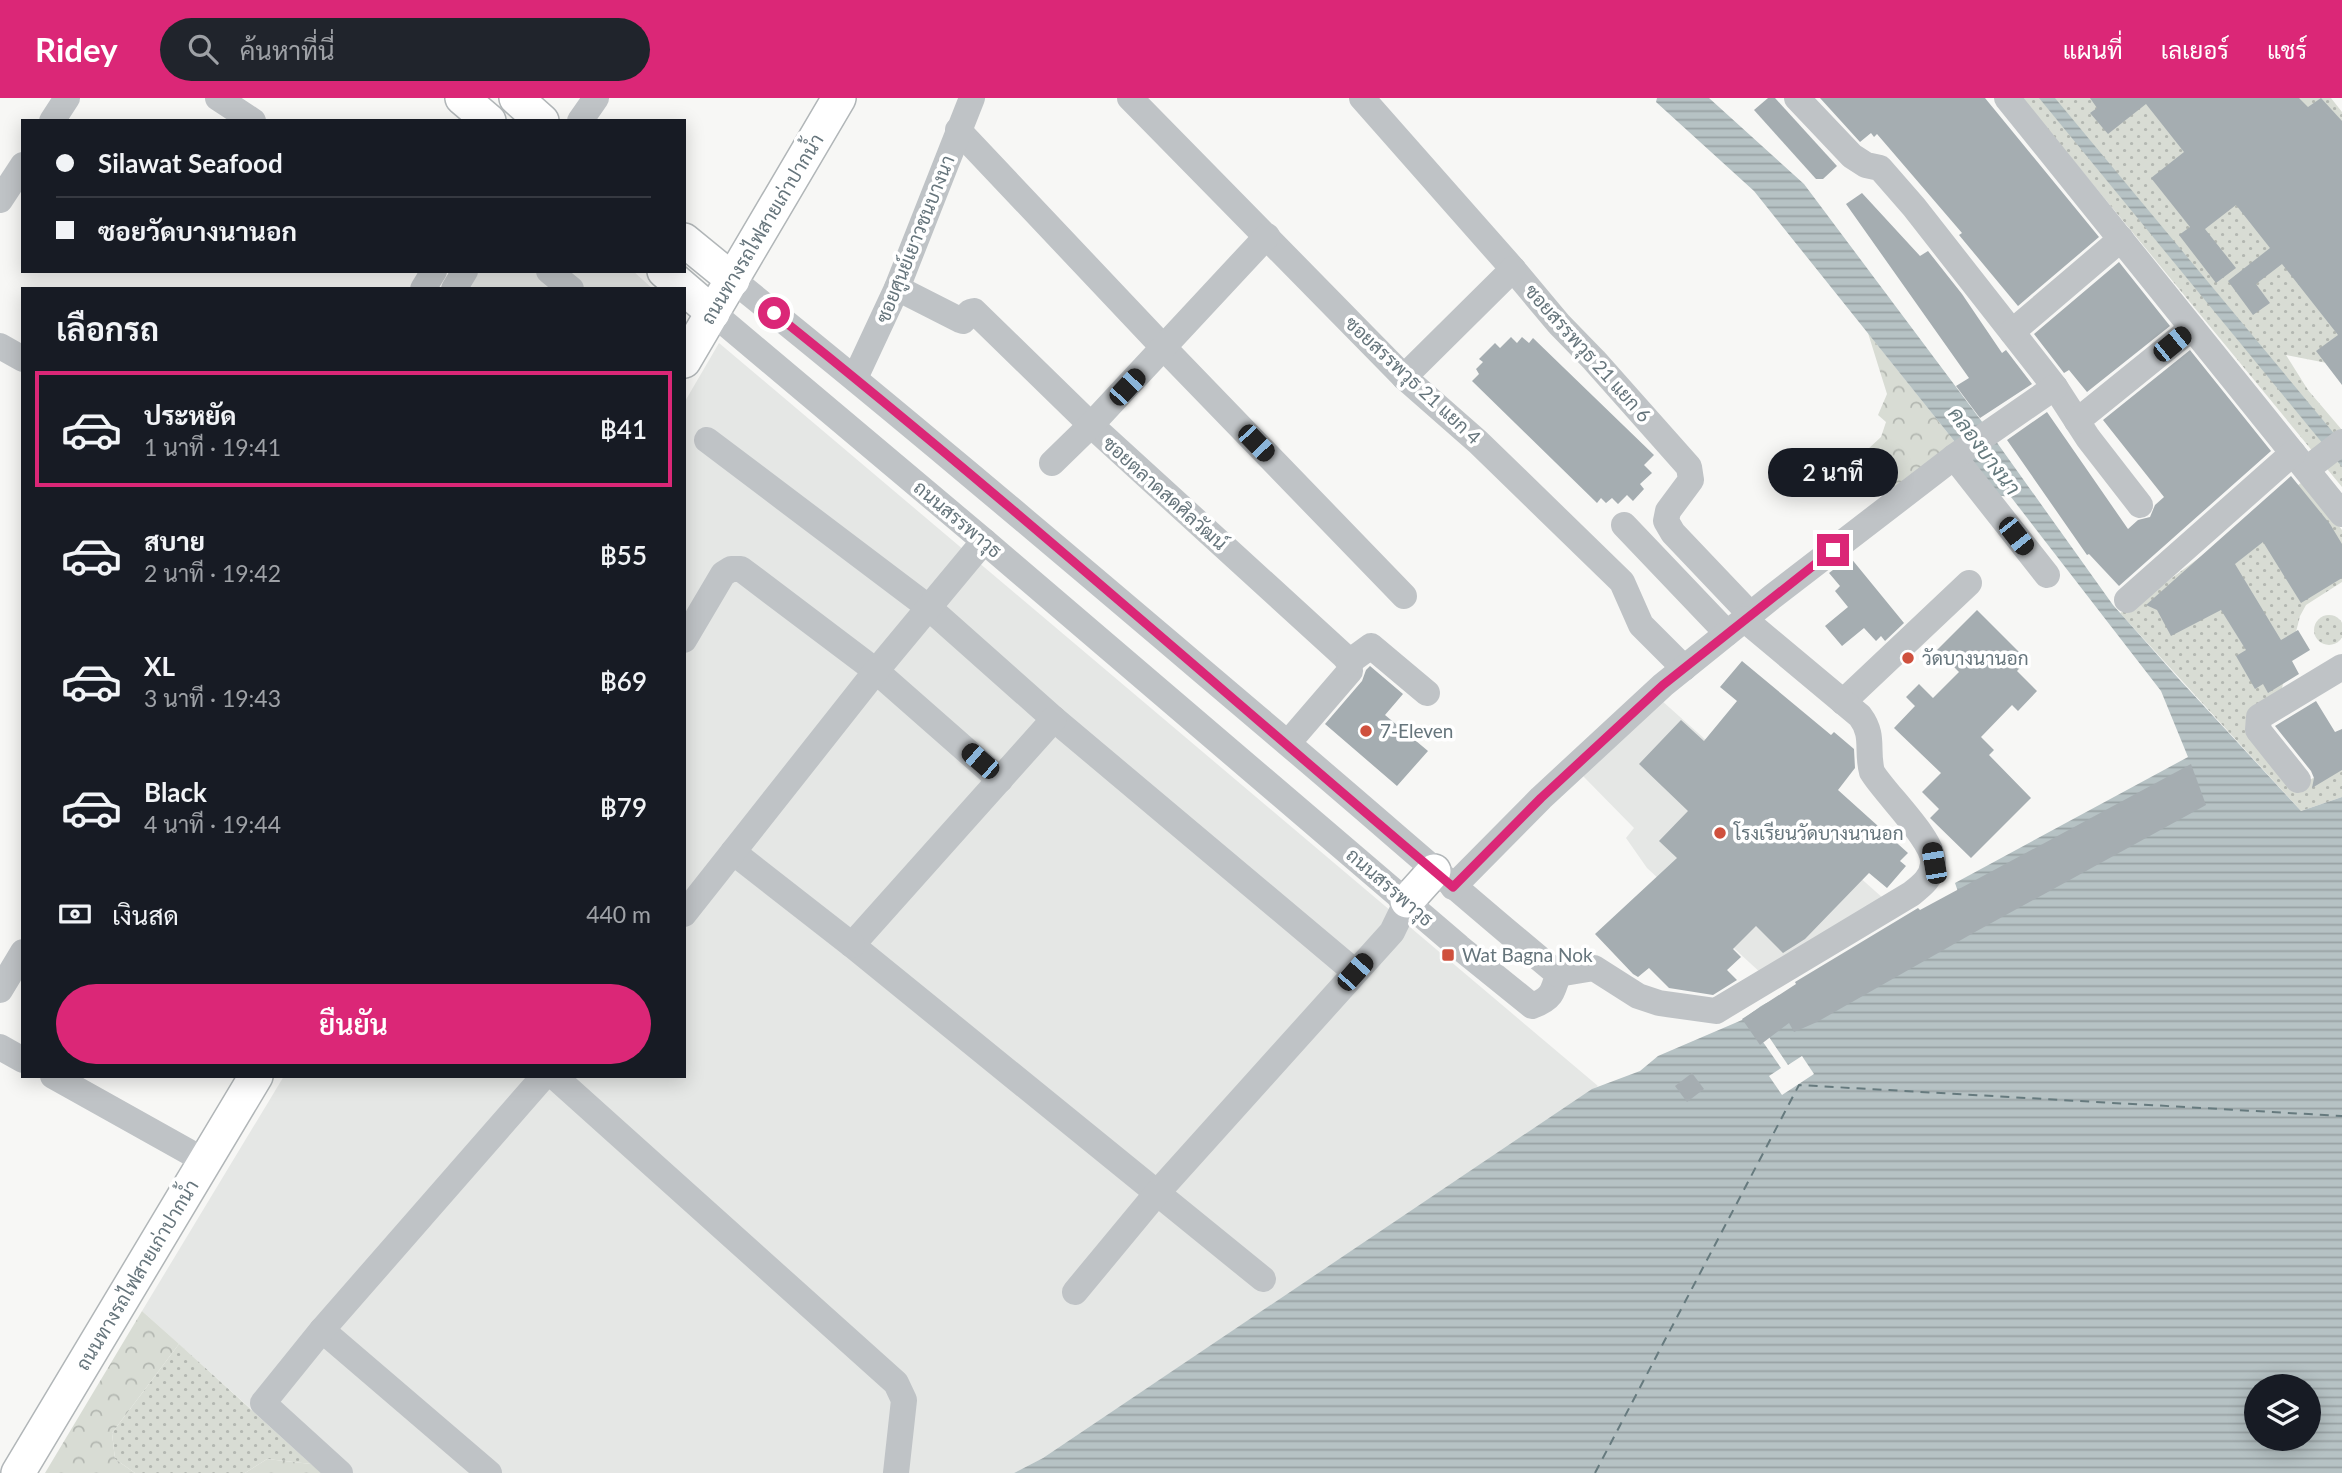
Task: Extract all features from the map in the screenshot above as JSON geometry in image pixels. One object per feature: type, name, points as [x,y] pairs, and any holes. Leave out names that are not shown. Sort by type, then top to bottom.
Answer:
[{"type":"main road","points":[[462,98],[487,119]]},
{"type":"main road","name":"ถนนทางรถไฟสายเก่าปากน้ำ","points":[[686,358],[839,98]]},
{"type":"main road","points":[[686,242],[733,281]]},
{"type":"main road","name":"ถนนสรรพาวุธ","points":[[666,273],[683,287]]},
{"type":"main road","name":"ถนนสรรพาวุธ","points":[[686,290],[713,313]]},
{"type":"main road","points":[[1406,901],[1444,879]]},
{"type":"main road","name":"ถนนทางรถไฟสายเก่าปากน้ำ","points":[[18,1473],[255,1078]]},
{"type":"street","points":[[53,119],[67,98]]},
{"type":"street","points":[[218,98],[250,119]]},
{"type":"street","points":[[581,119],[596,98]]},
{"type":"street","name":"ซอยศูนย์เยาวชนบางนา","points":[[855,378],[897,288],[972,98]]},
{"type":"street","name":"ซอยสรรพวุธ 21 แยก 4","points":[[1130,98],[1404,377],[1478,442],[1622,582],[1641,625],[1684,668]]},
{"type":"street","name":"ซอยสรรพวุธ 21 แยก 6","points":[[1362,98],[1559,324],[1689,467],[1691,480],[1668,511],[1666,521],[1740,622]]},
{"type":"street","points":[[1797,98],[1852,156],[1866,165],[1880,168],[2055,387],[2140,505]]},
{"type":"street","points":[[2007,98],[2192,328],[2317,455],[2342,514]]},
{"type":"street","points":[[958,130],[1404,596]]},
{"type":"street","points":[[0,200],[21,168]]},
{"type":"street","points":[[1052,463],[1164,348],[1267,236]]},
{"type":"street","points":[[2012,332],[2121,239]]},
{"type":"street","points":[[1404,377],[1513,269]]},
{"type":"street","points":[[733,281],[855,378],[1558,974],[1594,968],[1638,996],[1659,1003],[1716,1011],[1911,894],[1926,882],[1934,863],[1931,846],[1872,772],[1869,760],[1871,738],[1868,726],[1860,716],[1740,622],[1624,525]]},
{"type":"street","name":"ซอยตลาดสดศิลวัฒน์","points":[[897,288],[963,321],[970,312],[974,312],[1091,425],[1349,662]]},
{"type":"street","name":"ถนนสรรพาวุธ","points":[[713,313],[1532,1006],[1545,1001],[1554,990],[1558,974]]},
{"type":"street","points":[[2077,421],[2192,328]]},
{"type":"street","points":[[0,346],[21,358]]},
{"type":"street","points":[[1444,879],[1541,798],[1684,668],[1740,622],[1957,455],[2055,387]]},
{"type":"street","points":[[707,440],[928,607],[1054,719],[1355,972]]},
{"type":"street","points":[[1957,455],[2047,575]]},
{"type":"street","points":[[2127,600],[2317,455]]},
{"type":"street","points":[[686,912],[876,671],[984,541]]},
{"type":"street","points":[[686,637],[723,574],[731,569],[741,569],[876,671],[1000,779]]},
{"type":"street","points":[[1843,702],[1969,583]]},
{"type":"street","points":[[1288,743],[1350,671],[1349,662],[1371,646],[1427,693]]},
{"type":"street","points":[[2298,780],[2258,730],[2259,717],[2342,667]]},
{"type":"street","points":[[852,945],[1054,719]]},
{"type":"street","points":[[733,852],[852,945],[1263,1279]]},
{"type":"street","points":[[1075,1292],[1157,1193],[1392,932],[1406,901]]},
{"type":"street","points":[[0,990],[21,955]]},
{"type":"street","points":[[0,1047],[21,1059]]},
{"type":"street","points":[[57,1078],[205,1161]]},
{"type":"street","points":[[340,1473],[263,1402],[322,1330],[542,1078]]},
{"type":"street","points":[[556,1078],[896,1383],[904,1400],[896,1473]]},
{"type":"street","points":[[322,1330],[489,1473]]},
{"type":"shaded area","points":[[450,273],[635,273],[651,287],[441,287]]},
{"type":"shaded area","points":[[719,343],[1598,1086],[1043,1458],[1014,1473],[322,1473],[142,1311],[283,1078],[686,1078],[686,400]]},
{"type":"shaded area","name":"โรงเรียนวัดบางนานอก","points":[[1661,700],[1884,899],[1763,975],[1647,868],[1626,838],[1634,828],[1583,776]]},
{"type":"green space","points":[[2022,98],[2331,98],[2342,112],[2342,366],[2286,355],[2308,390],[2342,430],[2342,487]]},
{"type":"green space","points":[[1868,333],[1955,442],[1888,492],[1853,463],[1881,437],[1886,422],[1878,415],[1887,394]]},
{"type":"green space","points":[[2305,480],[2342,530],[2342,582],[2306,605],[2300,616],[2281,692],[2255,712],[2297,788],[2342,760],[2342,797],[2301,811],[2120,613],[2135,605]]},
{"type":"green space","points":[[2329,615],[2340,619],[2343,636],[2340,641],[2329,645],[2318,641],[2314,630],[2318,619]]},
{"type":"green space","points":[[142,1311],[179,1344],[112,1433],[115,1459],[135,1473],[45,1473]]},
{"type":"green space","points":[[179,1344],[311,1464],[267,1459],[245,1473],[135,1473],[115,1459],[112,1433]]},
{"type":"green space","points":[[267,1459],[311,1464],[322,1473],[245,1473]]},
{"type":"water","name":"คลองบางนา","points":[[1657,98],[1709,98],[1804,184],[1983,423],[2113,605],[2301,811],[2342,797],[2342,1473],[1014,1473],[1043,1458],[1592,1089],[1640,1071],[1658,1056],[1742,1020],[1761,1006],[1893,937],[1968,921],[1955,883],[2188,757],[2161,691],[2011,497],[1994,495],[1955,442],[1754,191],[1656,102]]},
{"type":"water","points":[[2039,98],[2055,98],[2342,443],[2342,467]]},
{"type":"pier","points":[[1769,1037],[1788,1065],[1802,1056],[1814,1074],[1782,1095],[1769,1076],[1781,1068],[1763,1042]]},
{"type":"building","points":[[1768,98],[1775,98],[1837,166],[1823,179],[1816,179],[1754,110]]},
{"type":"building","points":[[1820,98],[1985,98],[2099,237],[2018,306],[1959,235],[1962,233],[1877,134],[1874,137],[1871,133],[1860,142]]},
{"type":"building","points":[[2090,98],[2299,98],[2308,107],[2321,98],[2342,121],[2342,385],[2316,351],[2338,335],[2282,264],[2256,284],[2270,303],[2253,315],[2228,281],[2270,248],[2236,205],[2205,229],[2236,268],[2216,283],[2179,235],[2190,227],[2151,178],[2184,152],[2146,104],[2108,134],[2090,113],[2097,108]]},
{"type":"building","points":[[1862,193],[1920,256],[1928,251],[1962,294],[2002,353],[2006,350],[2032,384],[1980,418],[1956,386],[1969,378],[1846,204]]},
{"type":"building","points":[[2119,262],[2170,326],[2087,392],[2069,370],[2064,373],[2034,334]]},
{"type":"building","points":[[1511,337],[1517,343],[1522,337],[1529,343],[1533,338],[1654,455],[1644,465],[1652,473],[1640,484],[1644,489],[1633,501],[1627,495],[1618,504],[1612,498],[1606,503],[1601,498],[1597,503],[1472,381],[1479,374],[1476,369],[1483,362],[1479,359],[1495,343],[1500,348]]},
{"type":"building","points":[[2190,350],[2271,451],[2119,586],[2089,554],[2087,555],[2007,440],[2047,412],[2128,529],[2138,520],[2150,517],[2155,505],[2164,497],[2103,420]]},
{"type":"building","points":[[2291,476],[2330,524],[2342,544],[2342,578],[2301,603],[2263,542],[2235,564],[2281,640],[2298,630],[2310,650],[2292,661],[2299,674],[2268,693],[2263,684],[2255,689],[2236,656],[2246,650],[2221,610],[2171,636],[2157,610],[2146,605]]},
{"type":"building","points":[[1850,557],[1904,623],[1885,641],[1881,636],[1876,641],[1864,628],[1842,646],[1825,626],[1848,607],[1835,591],[1840,586],[1829,573]]},
{"type":"building","points":[[1977,610],[2027,660],[2017,671],[2037,691],[2018,711],[2012,705],[1981,737],[1994,750],[1989,755],[2031,798],[1971,858],[1930,818],[1939,809],[1922,792],[1941,773],[1894,728],[1915,706],[1906,697],[1919,684],[1933,698],[1959,672],[1937,650]]},
{"type":"building","points":[[1742,661],[1831,735],[1834,732],[1854,749],[1855,768],[1838,790],[1908,853],[1900,861],[1906,866],[1887,888],[1869,873],[1805,939],[1783,953],[1756,926],[1733,949],[1741,957],[1727,970],[1737,980],[1713,995],[1669,988],[1649,968],[1638,977],[1595,934],[1677,858],[1659,841],[1688,811],[1639,764],[1681,720],[1704,741],[1737,701],[1720,687]]},
{"type":"building","points":[[1370,666],[1403,694],[1385,715],[1428,751],[1397,786],[1325,724],[1362,681]]},
{"type":"building","points":[[2316,701],[2335,732],[2342,729],[2342,770],[2312,788],[2314,778],[2311,771],[2275,726]]},
{"type":"building","points":[[2191,764],[2206,805],[1817,1022],[1794,1032],[1789,1023],[1760,1045],[1742,1019],[1796,984],[1795,982],[1918,908],[1920,910]]},
{"type":"building","points":[[1692,1073],[1704,1089],[1687,1102],[1675,1086]]},
{"type":"ferry route","points":[[1595,1473],[1799,1085],[2342,1116]]},
{"type":"place","name":"วัดบางนานอก","points":[[1908,658]]},
{"type":"place","name":"7-Eleven","points":[[1366,731]]},
{"type":"place","name":"โรงเรียนวัดบางนานอก","points":[[1720,833]]},
{"type":"place","name":"Wat Bagna Nok","points":[[1448,955]]},
{"type":"route","points":[[774,313],[855,378],[1288,743],[1453,887],[1541,798],[1663,685],[1833,550]]}]
